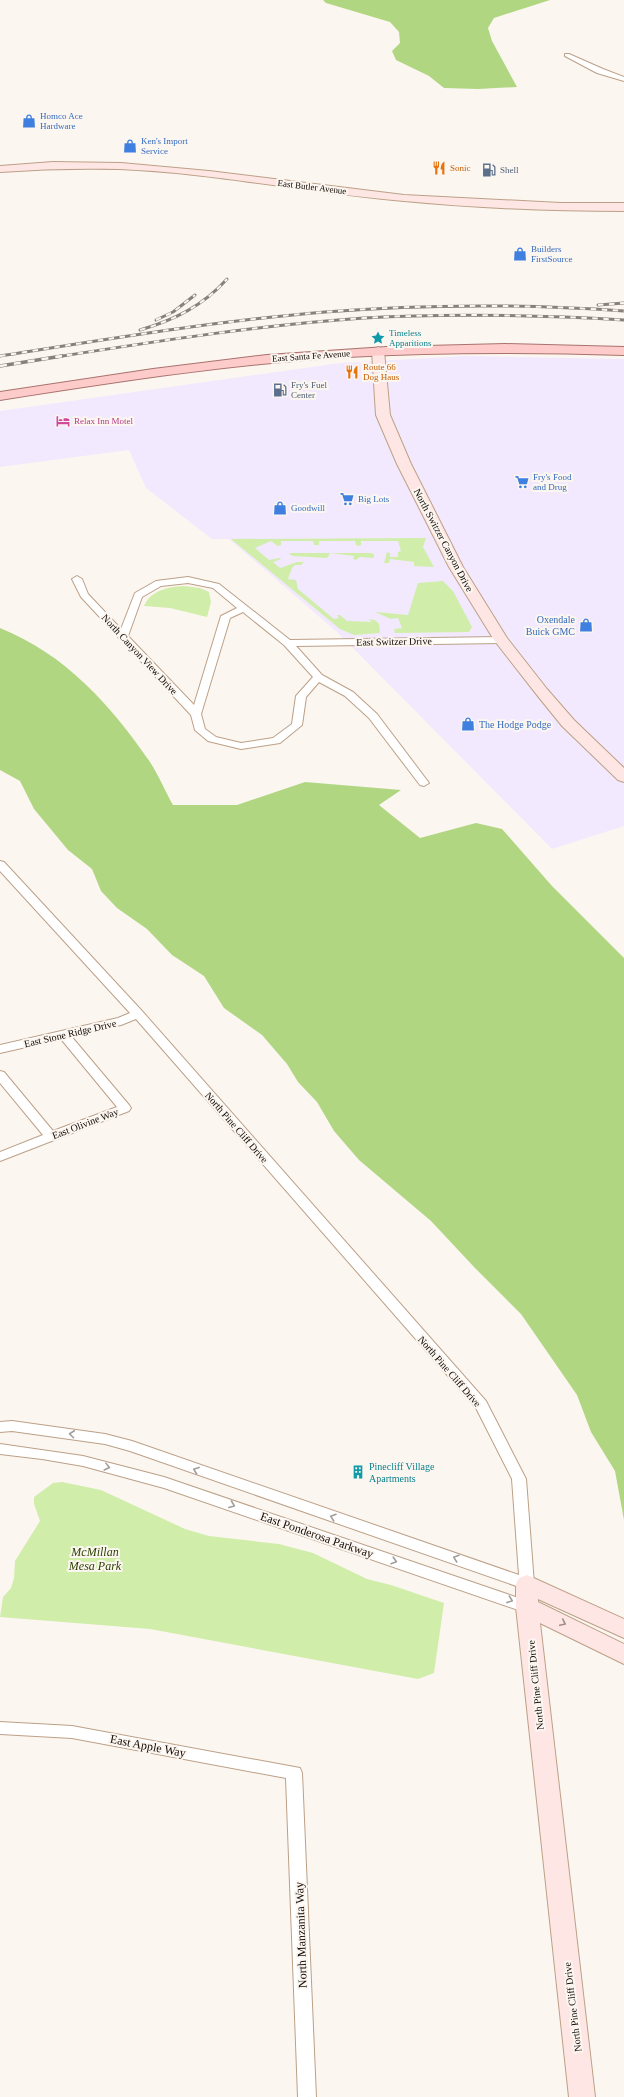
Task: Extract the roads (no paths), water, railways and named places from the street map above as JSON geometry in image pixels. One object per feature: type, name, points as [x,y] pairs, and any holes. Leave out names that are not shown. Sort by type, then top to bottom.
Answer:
[{"type":"main road","name":"East Santa Fe Avenue","points":[[0,396],[197,367],[307,356],[378,352],[515,348],[624,351]]},
{"type":"street","points":[[567,55],[600,71],[624,80]]},
{"type":"street","name":"East Butler Avenue","points":[[0,169],[53,165],[120,166],[209,174],[404,198],[523,205],[624,207]]},
{"type":"street","name":"North Switzer Canyon Drive","points":[[378,352],[383,415],[404,464],[456,567],[501,640],[568,723],[624,777]]},
{"type":"street","name":"North Canyon View Drive","points":[[77,579],[84,595],[196,714],[200,730],[212,739],[241,746],[276,741],[297,726],[302,696],[318,676]]},
{"type":"street","points":[[123,637],[138,595],[159,583],[188,580],[216,586],[243,609],[288,643],[318,676],[349,694],[373,716],[424,783]]},
{"type":"street","points":[[196,714],[226,616],[243,609]]},
{"type":"street","name":"East Switzer Drive","points":[[288,643],[501,640]]},
{"type":"street","name":"North Pine Cliff Drive","points":[[0,864],[138,1014],[481,1405],[519,1479],[527,1595],[582,2097]]},
{"type":"street","name":"East Stone Ridge Drive","points":[[0,1049],[121,1021],[138,1014]]},
{"type":"street","name":"East Olivine Way","points":[[0,1157],[125,1108],[63,1034]]},
{"type":"street","points":[[0,1076],[51,1136]]},
{"type":"street","name":"East Ponderosa Parkway","points":[[0,1427],[12,1426],[105,1439],[132,1446],[226,1480],[493,1570],[527,1595],[624,1655]]},
{"type":"street","name":"East Ponderosa Parkway","points":[[0,1449],[72,1458],[126,1471],[215,1499],[324,1539],[527,1595],[624,1629]]},
{"type":"street","points":[[215,1499],[226,1480]]},
{"type":"street","name":"East Apple Way","points":[[0,1728],[72,1732],[294,1774]]},
{"type":"street","name":"North Manzanita Way","points":[[294,1774],[307,2097]]},
{"type":"railway","points":[[140,330],[165,322],[187,311],[208,297],[227,279]]},
{"type":"railway","points":[[156,320],[173,312],[195,295]]},
{"type":"railway","points":[[598,305],[624,303]]},
{"type":"railway","points":[[0,356],[203,325],[362,309],[437,306],[512,306],[624,311]]},
{"type":"railway","points":[[56,357],[171,339],[248,329],[364,318],[397,316],[494,315],[624,320]]},
{"type":"railway","points":[[0,366],[62,356]]},
{"type":"place","name":"Homco Ace Hardware","points":[[29,121]]},
{"type":"place","name":"Ken's Import Service","points":[[130,146]]},
{"type":"place","name":"Sonic","points":[[439,168]]},
{"type":"place","name":"Shell","points":[[489,170]]},
{"type":"place","name":"Builders FirstSource","points":[[520,254]]},
{"type":"place","name":"Timeless Apparitions","points":[[378,338]]},
{"type":"place","name":"Route 66 Dog Haus","points":[[352,372]]},
{"type":"place","name":"Fry's Fuel Center","points":[[280,390]]},
{"type":"place","name":"Relax Inn Motel","points":[[63,421]]},
{"type":"place","name":"Fry's Food and Drug","points":[[522,482]]},
{"type":"place","name":"Big Lots","points":[[347,499]]},
{"type":"place","name":"Goodwill","points":[[280,508]]},
{"type":"place","name":"Oxendale Buick GMC","points":[[586,625]]},
{"type":"place","name":"The Hodge Podge","points":[[468,724]]},
{"type":"place","name":"Pinecliff Village Apartments","points":[[358,1472]]},
{"type":"park label","name":"McMillan Mesa Park","points":[[95,1559]]}]
